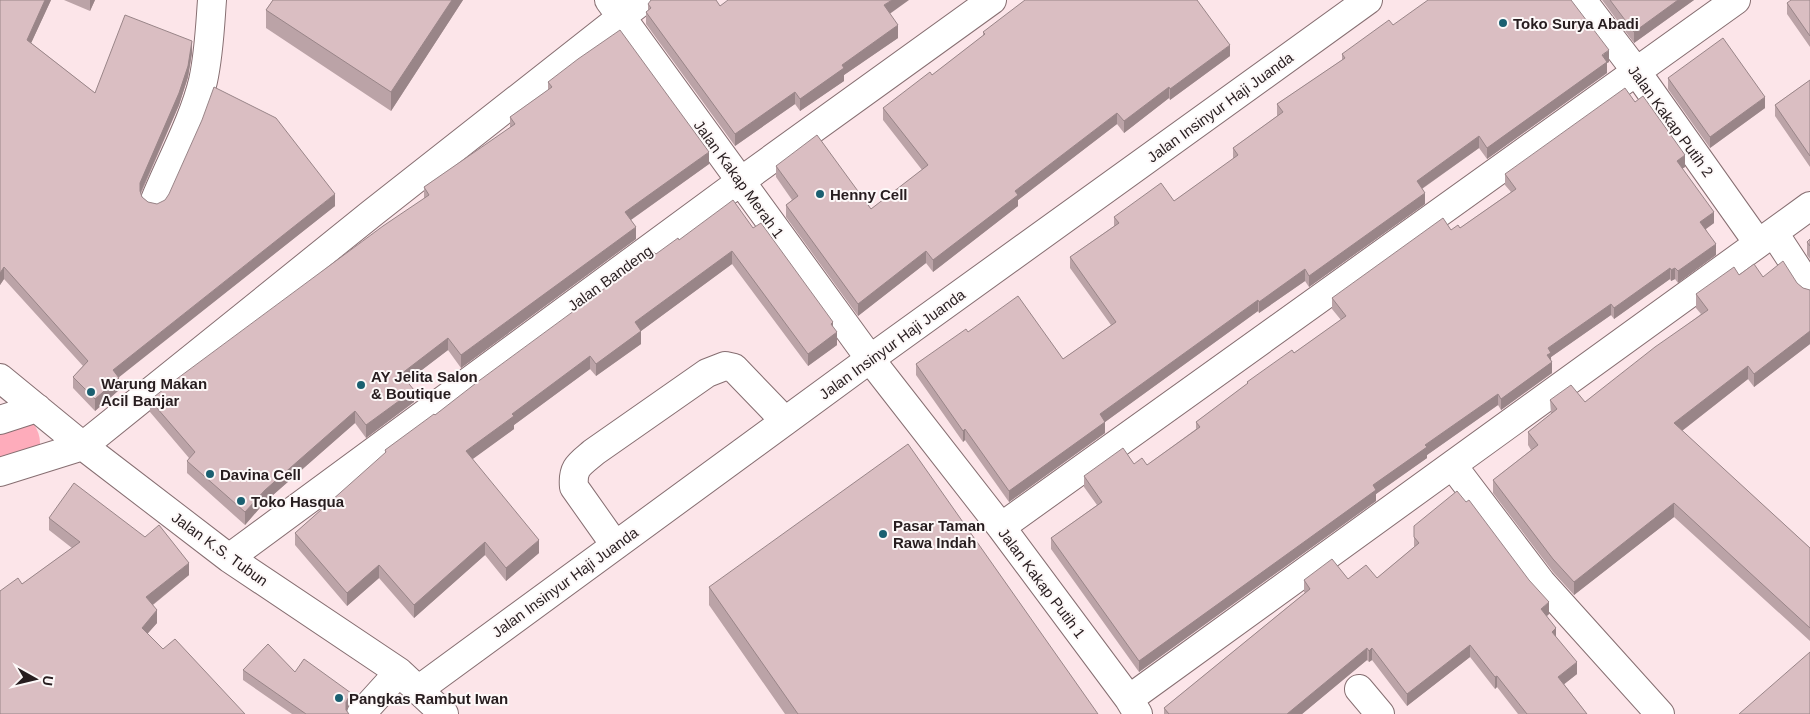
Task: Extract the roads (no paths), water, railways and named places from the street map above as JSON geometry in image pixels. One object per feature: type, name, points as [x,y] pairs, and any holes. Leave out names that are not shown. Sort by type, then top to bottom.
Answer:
[{"type":"street","points":[[155,200],[201,89],[208,55],[212,0]]},
{"type":"street","points":[[0,472],[83,446],[379,208],[614,8],[643,0]]},
{"type":"street","name":"Jalan Bandeng","points":[[229,558],[741,181],[992,0]]},
{"type":"street","name":"Jalan Insinyur Haji Juanda","points":[[361,714],[408,681],[615,546],[870,359],[1368,0]]},
{"type":"street","name":"Jalan Kakap Putih 2","points":[[1582,0],[1766,238],[1810,288]]},
{"type":"street","points":[[1000,527],[1736,0]]},
{"type":"street","name":"Jalan Kakap Merah 1","points":[[614,8],[870,359]]},
{"type":"street","points":[[1134,707],[1452,466],[1810,206]]},
{"type":"street","name":"Jalan Kakap Putih 1","points":[[870,359],[1000,527],[1134,707]]},
{"type":"street","points":[[615,546],[574,487],[572,475],[577,467],[594,452],[707,373],[725,366],[734,368],[785,421]]},
{"type":"street","name":"Jalan K.S. Tubun","points":[[0,378],[83,446],[229,558],[408,681],[444,714]]},
{"type":"street","points":[[0,420],[37,408]]},
{"type":"street","points":[[1452,466],[1541,582],[1660,714]]},
{"type":"street","points":[[1359,689],[1380,714]]},
{"type":"waterway","points":[[0,446],[9,443]]},
{"type":"place","name":"Toko Surya Abadi","points":[[1503,23]]},
{"type":"place","name":"Henny Cell","points":[[820,194]]},
{"type":"place","name":"AY Jelita Salon & Boutique","points":[[361,385]]},
{"type":"place","name":"Warung Makan Acil Banjar","points":[[91,392]]},
{"type":"place","name":"Davina Cell","points":[[210,474]]},
{"type":"place","name":"Toko Hasqua","points":[[241,501]]},
{"type":"place","name":"Pasar Taman Rawa Indah","points":[[883,534]]},
{"type":"place","name":"Pangkas Rambut Iwan","points":[[339,698]]}]
